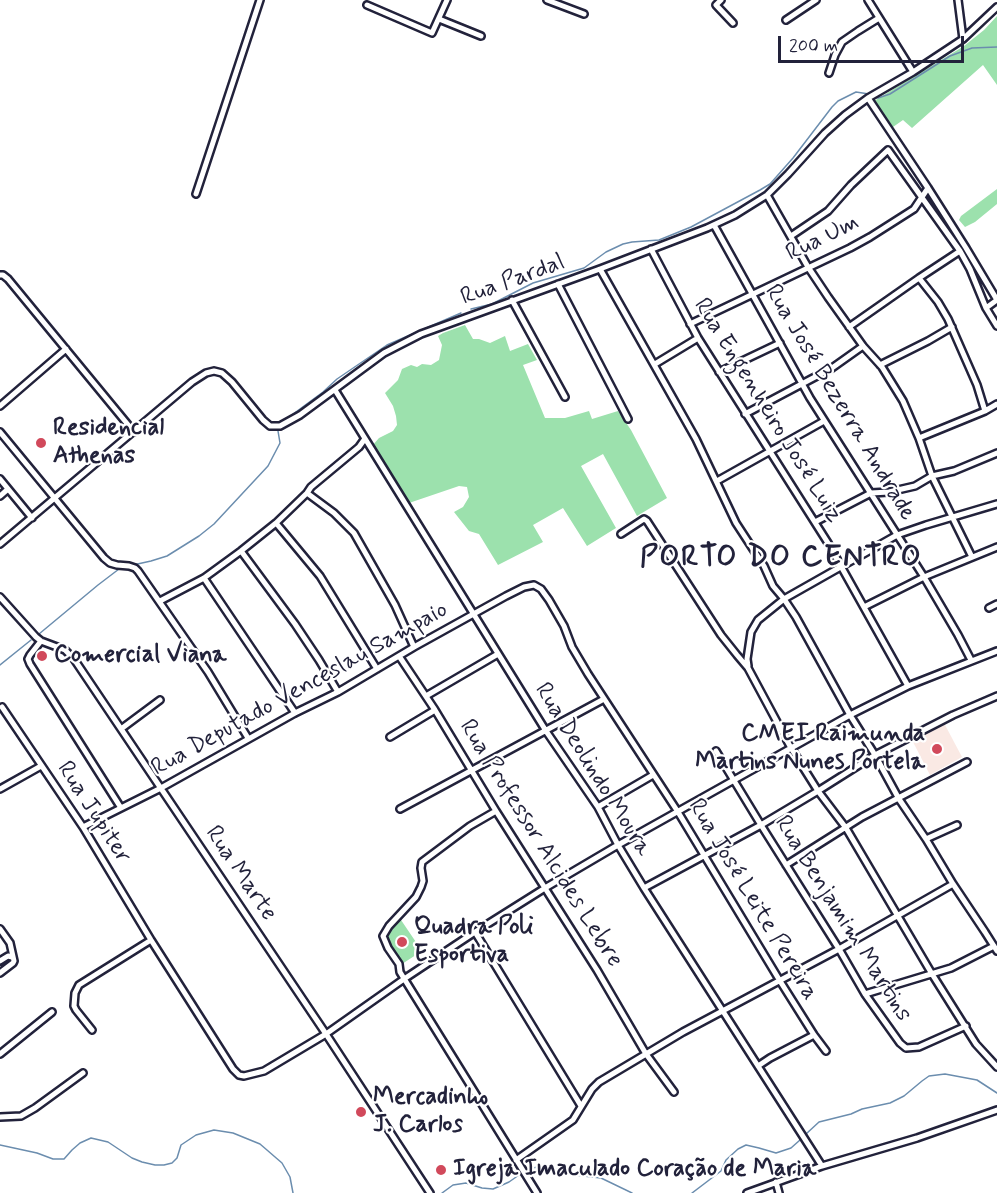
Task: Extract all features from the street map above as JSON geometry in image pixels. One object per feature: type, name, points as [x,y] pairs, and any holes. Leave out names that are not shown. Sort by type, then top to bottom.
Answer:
[{"type":"street","points":[[196,194],[260,0]]},
{"type":"street","points":[[367,5],[432,33],[446,1],[438,0]]},
{"type":"street","points":[[547,0],[584,14]]},
{"type":"street","points":[[721,0],[716,5],[733,23]]},
{"type":"street","points":[[786,20],[816,0]]},
{"type":"street","points":[[867,0],[913,72]]},
{"type":"street","points":[[958,0],[963,39]]},
{"type":"street","name":"Rua Pardal","points":[[0,544],[192,382],[210,371],[222,373],[232,382],[270,426],[280,426],[289,423],[384,353],[421,334],[714,225],[758,202],[833,124],[868,98],[963,39],[997,7]]},
{"type":"street","points":[[829,73],[842,42],[879,18]]},
{"type":"street","points":[[439,19],[481,36]]},
{"type":"street","points":[[868,98],[928,188],[997,300],[986,308]]},
{"type":"street","points":[[791,236],[828,211],[888,150],[960,251],[986,308],[997,326]]},
{"type":"street","name":"Rua Um","points":[[690,324],[870,237],[914,209],[928,188]]},
{"type":"street","points":[[767,195],[808,267],[862,346],[880,365],[903,401],[933,476],[972,557]]},
{"type":"street","name":"Rua José Bezerra Andrade","points":[[714,225],[824,421],[924,577],[971,660]]},
{"type":"street","name":"Rua Engenheiro José Luiz","points":[[651,249],[698,338],[815,522],[908,686]]},
{"type":"street","points":[[849,327],[960,251]]},
{"type":"street","points":[[600,269],[696,440],[736,523],[764,566],[773,586],[796,617],[899,798],[995,949],[951,968],[864,994]]},
{"type":"street","points":[[0,274],[8,279],[134,432]]},
{"type":"street","points":[[919,278],[938,302],[952,327],[974,378],[985,411]]},
{"type":"street","points":[[558,284],[628,420]]},
{"type":"street","points":[[512,300],[565,397]]},
{"type":"street","points":[[880,365],[928,342],[952,327]]},
{"type":"street","points":[[655,364],[698,338]]},
{"type":"street","points":[[719,372],[780,343]]},
{"type":"street","points":[[745,414],[832,368],[862,346]]},
{"type":"street","points":[[0,406],[66,349]]},
{"type":"street","name":"Rua Deolindo Moura","points":[[335,390],[546,731],[598,807],[644,888],[822,1166]]},
{"type":"street","points":[[919,438],[997,404]]},
{"type":"street","points":[[717,481],[824,421]]},
{"type":"street","points":[[0,432],[104,558],[110,563],[135,568],[208,672],[249,738]]},
{"type":"street","points":[[160,601],[204,578],[241,551],[276,523],[307,493],[311,486],[359,447],[364,440]]},
{"type":"street","points":[[815,522],[871,493],[915,486],[933,476],[954,471],[997,453]]},
{"type":"street","points":[[0,479],[32,518]]},
{"type":"street","points":[[0,496],[8,489]]},
{"type":"street","points":[[307,493],[334,513],[354,533],[395,605],[414,647]]},
{"type":"street","points":[[748,668],[750,632],[758,620],[784,598],[897,535],[997,504]]},
{"type":"street","points":[[621,534],[645,520],[721,634],[748,668],[791,748],[818,791],[846,828],[932,974],[976,1044],[997,1067]]},
{"type":"street","points":[[276,523],[330,590],[377,669]]},
{"type":"street","points":[[864,607],[924,577],[997,547]]},
{"type":"street","points":[[241,551],[295,624],[338,692]]},
{"type":"street","points":[[204,578],[295,713]]},
{"type":"street","name":"Rua Deputado Venceslau Sampaio","points":[[82,826],[161,788],[295,713],[338,692],[519,589],[534,585]]},
{"type":"street","name":"Rua José Leite Pereira","points":[[534,585],[541,589],[549,600],[564,626],[572,647],[678,812],[780,981],[826,1051]]},
{"type":"street","name":"Rua Marte","points":[[0,597],[41,641],[70,654],[326,1034],[429,1193]]},
{"type":"street","points":[[989,608],[997,604]]},
{"type":"street","name":"Rua Jupiter","points":[[41,641],[28,659],[30,664],[121,808]]},
{"type":"street","points":[[326,1034],[475,932],[618,845],[850,715],[908,686],[997,651]]},
{"type":"street","points":[[426,696],[498,654]]},
{"type":"street","name":"Rua Professor Alcides Lebre","points":[[399,656],[597,970],[646,1054],[674,1092]]},
{"type":"street","points":[[644,888],[761,825],[875,755],[953,715],[997,696]]},
{"type":"street","points":[[400,809],[604,699]]},
{"type":"street","points":[[121,729],[160,700]]},
{"type":"street","name":"Rua Jupiter","points":[[2,707],[82,826],[233,1070],[244,1076],[264,1071],[326,1034]]},
{"type":"street","points":[[390,737],[435,710]]},
{"type":"street","name":"Rua Benjamim Martins","points":[[716,751],[839,949],[864,994],[900,1043],[906,1048],[919,1047],[966,1026]]},
{"type":"street","points":[[786,866],[862,818],[967,762]]},
{"type":"street","points":[[0,789],[41,766]]},
{"type":"street","points":[[598,807],[653,775]]},
{"type":"street","points":[[496,811],[470,826],[422,862],[423,881],[416,897],[389,926],[383,936],[399,964],[404,979],[537,1193]]},
{"type":"street","points":[[927,839],[957,825]]},
{"type":"street","points":[[516,1160],[561,1131],[573,1120],[592,1089],[599,1082],[683,1032],[839,949],[953,884]]},
{"type":"street","points":[[0,929],[10,943],[13,963],[0,973]]},
{"type":"street","points":[[475,932],[582,1106]]},
{"type":"street","points":[[92,1030],[74,1006],[74,996],[80,986],[151,940]]},
{"type":"street","points":[[0,961],[8,956],[12,957]]},
{"type":"street","points":[[0,1054],[52,1012]]},
{"type":"street","points":[[758,1066],[814,1035]]},
{"type":"street","points":[[0,1117],[21,1116],[50,1098],[82,1073]]},
{"type":"street","points":[[747,1193],[822,1166],[917,1138],[997,1110]]},
{"type":"street","points":[[776,1182],[780,1193]]},
{"type":"shaded area","name":"CMEI Raimunda Martins Nunes Portela","points":[[944,723],[962,757],[930,775],[912,740]]},
{"type":"green space","points":[[997,16],[997,85],[983,65],[912,128],[903,120],[893,127],[874,101],[964,46]]},
{"type":"green space","points":[[997,189],[997,204],[965,227],[959,220],[961,216]]},
{"type":"green space","points":[[465,325],[473,339],[490,343],[505,336],[510,351],[528,344],[537,360],[523,365],[545,418],[565,418],[589,411],[592,419],[618,411],[631,430],[667,498],[637,516],[603,454],[581,466],[616,528],[587,546],[563,508],[533,525],[543,542],[498,565],[479,534],[469,531],[454,512],[463,507],[469,497],[467,487],[459,486],[409,503],[372,446],[379,438],[393,431],[397,425],[393,406],[385,393],[398,380],[402,369],[411,365],[417,367],[422,364],[431,365],[439,360],[442,345],[438,336]]},
{"type":"green space","name":"Quadra Poli Esportiva","points":[[401,920],[422,951],[402,964],[381,933]]},
{"type":"waterway","points":[[874,96],[878,98],[890,94],[950,56],[972,48],[997,47]]},
{"type":"waterway","points":[[471,309],[492,304],[533,283],[584,268],[606,252],[623,244],[659,240],[691,227],[760,190],[770,184],[793,158],[838,101],[856,92],[869,94]]},
{"type":"waterway","points":[[276,424],[289,417],[337,379],[387,345],[461,313]]},
{"type":"waterway","points":[[133,565],[167,556],[214,524],[268,466],[280,443],[278,431]]},
{"type":"waterway","points":[[39,634],[98,585],[123,568]]},
{"type":"waterway","points":[[0,665],[31,640]]},
{"type":"waterway","points":[[806,1134],[819,1122],[890,1103],[904,1096],[929,1076],[945,1074],[977,1080],[997,1093]]},
{"type":"waterway","points":[[0,1145],[53,1159],[64,1159],[80,1143],[91,1138],[108,1142],[142,1162],[164,1165],[172,1163],[177,1158],[181,1145],[196,1135],[214,1130],[233,1133],[260,1144],[282,1163],[290,1177],[293,1193]]},
{"type":"waterway","points":[[692,1193],[721,1171],[726,1160],[746,1145],[776,1153],[791,1148],[800,1140]]},
{"type":"waterway","points":[[528,1169],[547,1165],[566,1174],[601,1178],[632,1193]]},
{"type":"waterway","points":[[442,1193],[453,1185],[466,1183],[493,1189],[519,1175]]},
{"type":"place","name":"Residencial Athenas","points":[[41,443]]},
{"type":"place","name":"Comercial Viana","points":[[42,656]]},
{"type":"place","name":"CMEI Raimunda Martins Nunes Portela","points":[[937,749]]},
{"type":"place","name":"Quadra Poli Esportiva","points":[[402,942]]},
{"type":"place","name":"Mercadinho J. Carlos","points":[[361,1112]]},
{"type":"place","name":"Igreja Imaculado Coração de Maria","points":[[441,1170]]},
{"type":"district","name":"PORTO DO CENTRO","points":[[781,559]]}]
